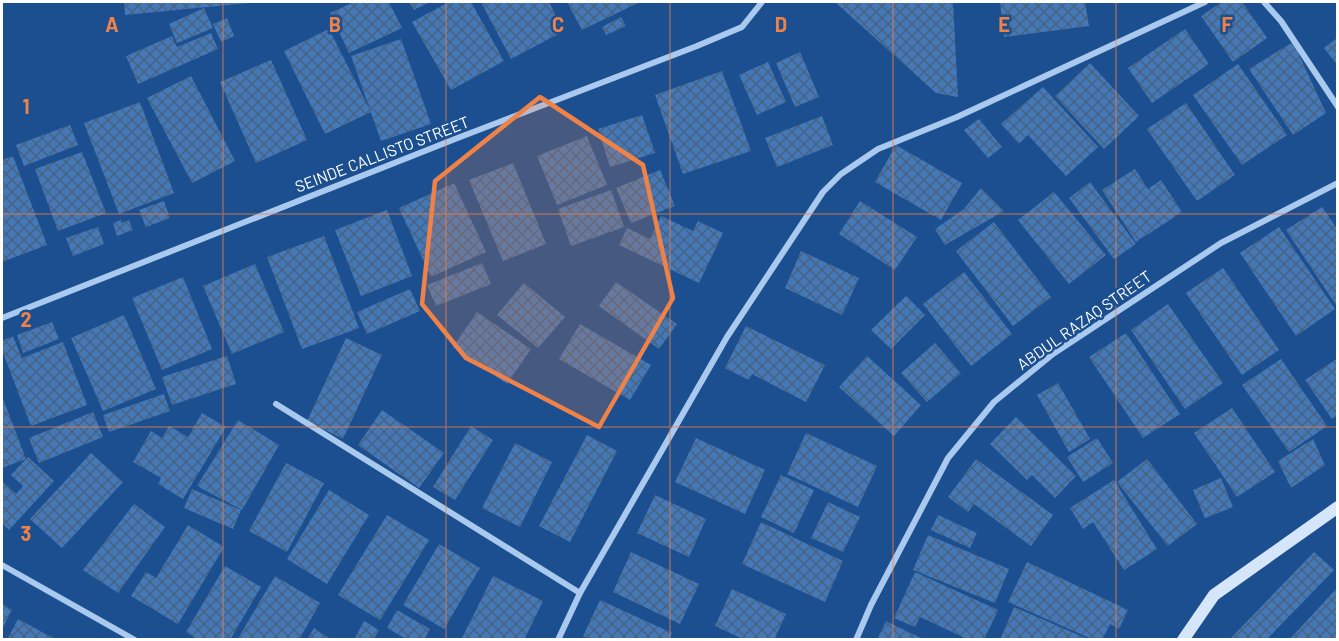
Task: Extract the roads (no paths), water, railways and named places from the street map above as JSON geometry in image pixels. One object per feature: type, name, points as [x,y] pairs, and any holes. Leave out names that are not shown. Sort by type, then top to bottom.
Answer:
[{"type":"street","name":"SEINDE CALLISTO STREET","points":[[2,318],[697,46],[742,27],[762,2]]},
{"type":"street","points":[[558,639],[579,593],[727,337],[823,192],[841,174],[878,148],[957,117],[1206,2]]},
{"type":"street","points":[[1264,2],[1281,21],[1338,107]]},
{"type":"street","name":"ABDUL RAZAQ STREET","points":[[856,639],[948,458],[994,402],[1053,354],[1221,243],[1338,183]]},
{"type":"street","points":[[276,404],[579,593]]},
{"type":"street","points":[[1184,639],[1214,595],[1338,507]]},
{"type":"street","points":[[2,565],[135,639]]}]
